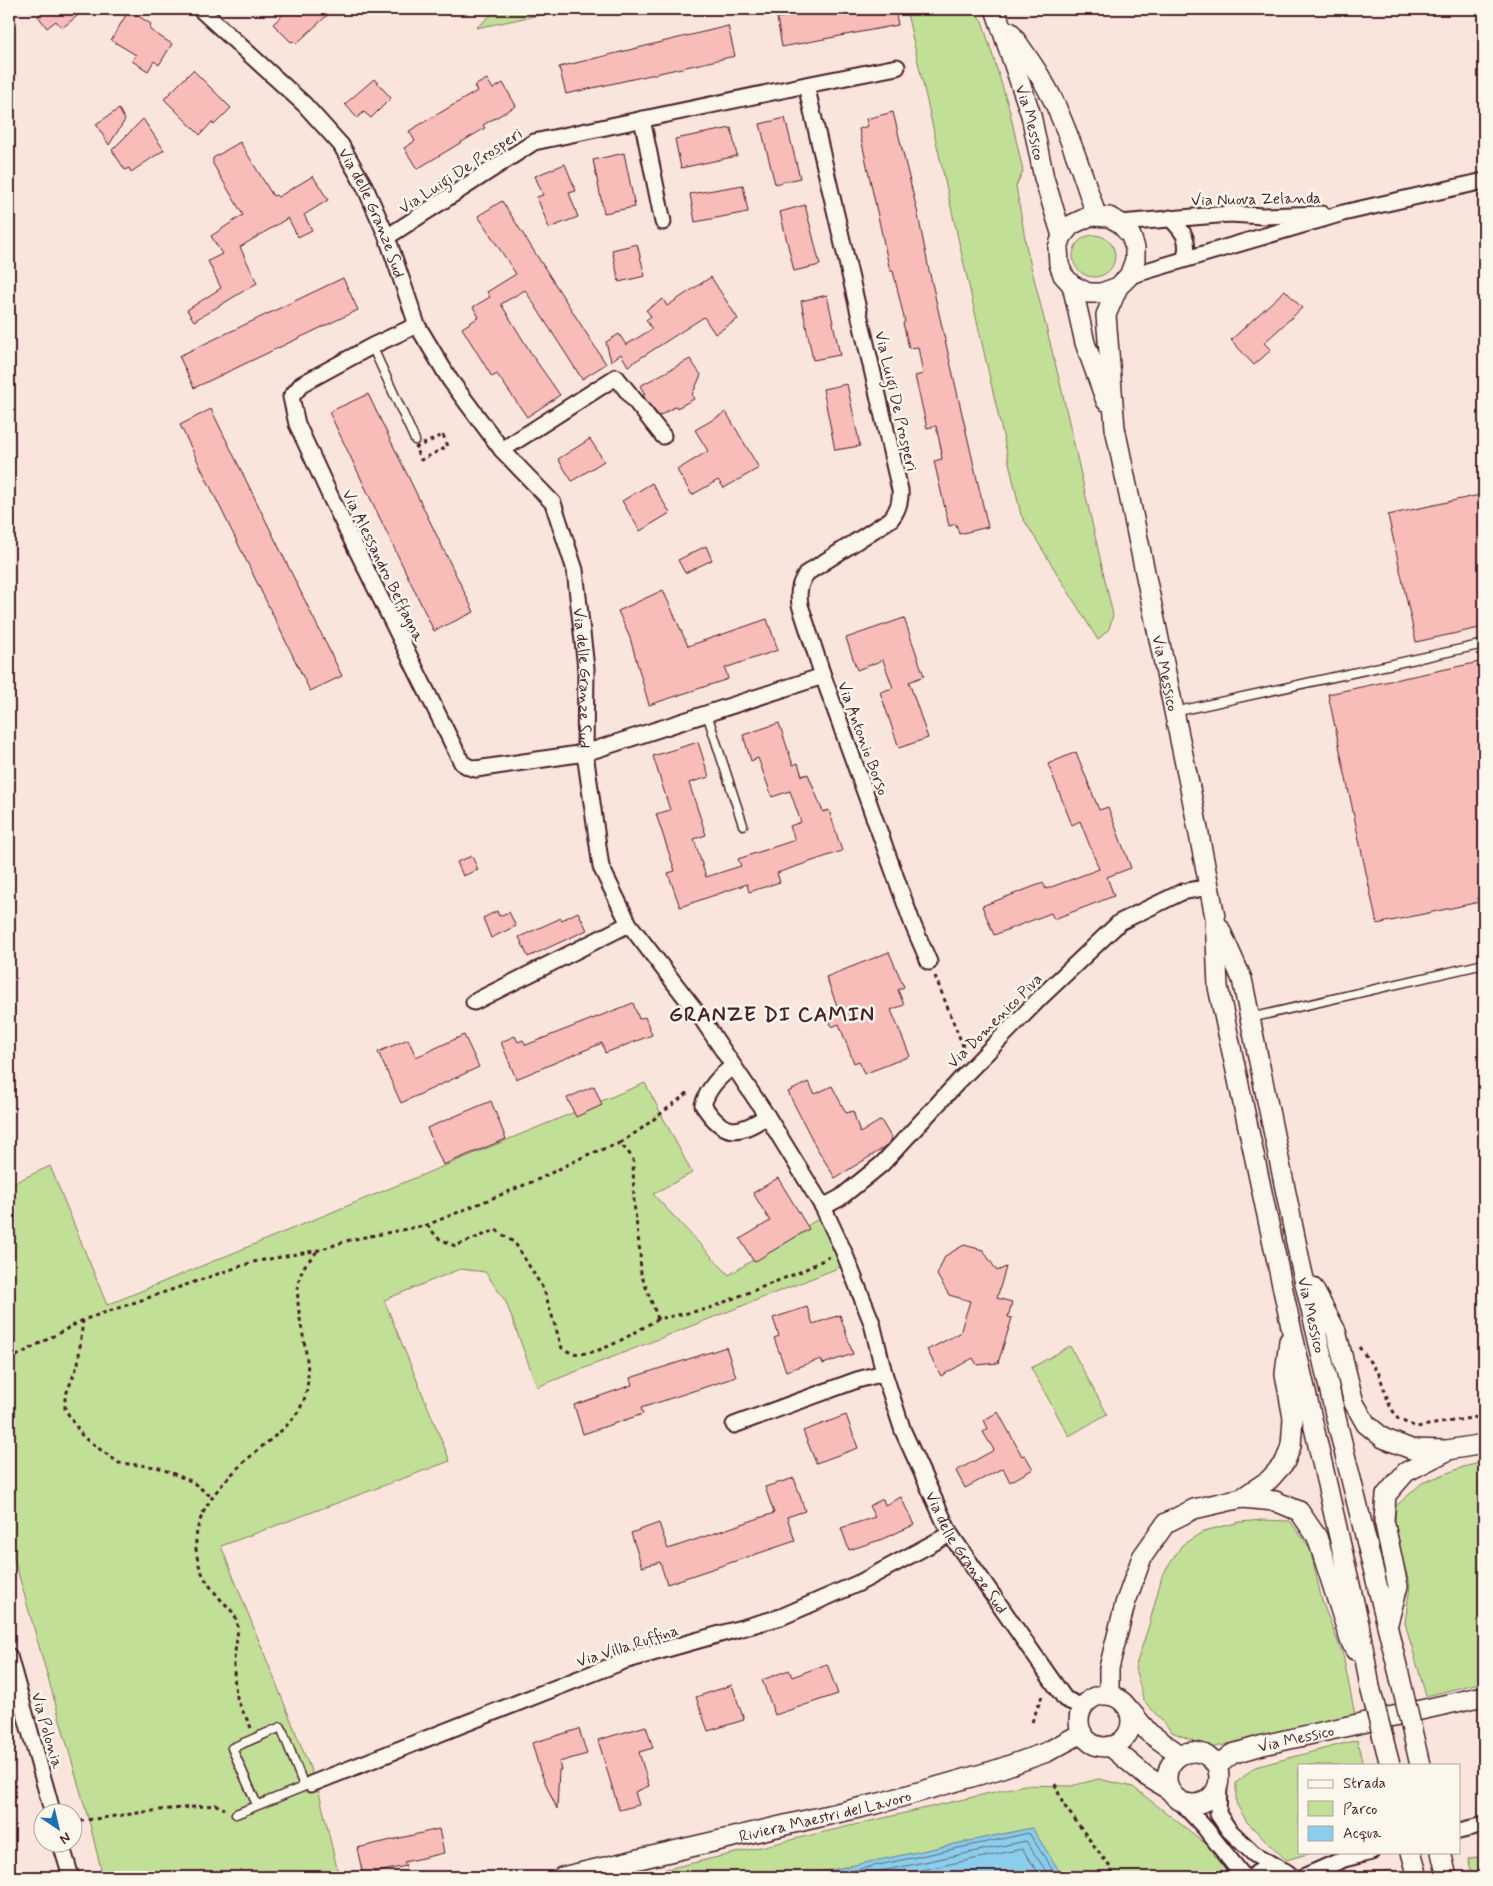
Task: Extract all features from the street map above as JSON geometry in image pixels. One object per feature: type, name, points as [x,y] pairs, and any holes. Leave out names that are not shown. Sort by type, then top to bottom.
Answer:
[{"type":"street","name":"Via delle Granze Sud","points":[[200,9],[304,104],[341,146],[365,187],[387,237],[417,325],[450,380],[502,450],[553,503],[575,570],[586,668],[585,752],[601,867],[629,924],[702,1019],[767,1116],[823,1207],[843,1250],[872,1323],[884,1373],[903,1431],[950,1534],[1065,1699],[1083,1707]]},
{"type":"street","name":"Via Messico","points":[[995,9],[1040,76],[1054,103],[1082,170],[1096,215]]},
{"type":"street","name":"Via Messico","points":[[995,9],[1032,115],[1044,178],[1062,236],[1058,248],[1058,264],[1063,275],[1072,285],[1086,343],[1115,428],[1215,917],[1218,987],[1291,1327],[1358,1624],[1368,1679],[1390,1764]]},
{"type":"street","name":"Via Luigi De Prosperi","points":[[387,237],[534,142],[897,67]]},
{"type":"street","name":"Via Luigi De Prosperi","points":[[806,85],[900,490],[900,501],[897,511],[890,519],[807,573],[800,583],[800,605],[823,676]]},
{"type":"street","points":[[642,119],[663,222]]},
{"type":"street","name":"Via Nuova Zelanda","points":[[1124,281],[1185,258],[1235,246],[1343,213],[1484,186]]},
{"type":"street","name":"Via Nuova Zelanda","points":[[1120,223],[1230,214],[1263,216],[1343,213]]},
{"type":"street","points":[[1062,236],[1071,225],[1090,216],[1109,217],[1120,223]]},
{"type":"street","name":"Via Nuova Zelanda","points":[[1170,218],[1181,229],[1188,246],[1185,258]]},
{"type":"street","name":"Via Messico","points":[[1115,428],[1106,316],[1135,260],[1135,248],[1131,236],[1120,223]]},
{"type":"street","points":[[1072,285],[1088,293],[1101,293],[1124,281]]},
{"type":"street","name":"Via Alessandro Beffagna","points":[[417,325],[372,346],[302,384],[292,398],[297,424],[332,500],[462,763],[476,769],[585,752]]},
{"type":"street","points":[[502,450],[616,377],[663,436]]},
{"type":"street","name":"Via Antonio Borso","points":[[585,752],[823,676],[929,962]]},
{"type":"street","name":"Via Domenico Piva","points":[[823,1207],[840,1198],[882,1164],[1042,996],[1120,922],[1182,892],[1209,887]]},
{"type":"street","name":"Via Messico","points":[[1215,917],[1242,979],[1301,1266],[1420,1764]]},
{"type":"street","points":[[474,1002],[629,924]]},
{"type":"street","points":[[733,1066],[715,1082],[706,1095],[703,1106],[712,1119],[725,1129],[739,1129],[751,1126],[767,1116]]},
{"type":"street","points":[[1301,1266],[1336,1331],[1354,1403],[1366,1424],[1383,1438],[1411,1449],[1448,1450],[1484,1444]]},
{"type":"street","points":[[1242,1498],[1269,1480],[1285,1462],[1291,1446],[1293,1418],[1285,1374],[1291,1327]]},
{"type":"street","points":[[734,1425],[857,1380],[884,1373]]},
{"type":"street","points":[[1387,1627],[1398,1586],[1384,1520],[1386,1496],[1406,1472],[1448,1450]]},
{"type":"street","points":[[1109,1695],[1109,1668],[1125,1604],[1142,1556],[1166,1523],[1194,1509],[1242,1498],[1275,1501],[1298,1511],[1317,1537],[1350,1640],[1368,1679]]},
{"type":"street","name":"Via Villa Ruffina","points":[[308,1785],[624,1661],[781,1617],[859,1583],[950,1534]]},
{"type":"street","name":"Via Polonia","points":[[9,1656],[50,1804]]},
{"type":"street","points":[[1129,1709],[1132,1721],[1129,1732],[1121,1742],[1110,1746],[1099,1746],[1089,1741],[1082,1733],[1079,1724],[1083,1707],[1090,1699],[1099,1695],[1109,1695],[1121,1699],[1149,1733],[1179,1754],[1193,1751],[1207,1755],[1217,1766],[1220,1776],[1218,1814],[1229,1830],[1254,1854],[1292,1877]]},
{"type":"street","name":"Via Messico","points":[[1217,1766],[1232,1754],[1263,1745],[1484,1696]]},
{"type":"street","name":"Riviera Maestri del Lavoro","points":[[562,1877],[880,1803],[996,1770],[1047,1752],[1082,1733]]},
{"type":"street","points":[[1110,1746],[1146,1776],[1191,1805],[1203,1803],[1212,1796],[1218,1786]]},
{"type":"street","points":[[1193,1751],[1182,1754],[1174,1760],[1168,1769],[1166,1780],[1175,1796],[1205,1828],[1244,1877]]},
{"type":"street","points":[[1460,1831],[1484,1825]]},
{"type":"street","points":[[64,1854],[71,1877]]},
{"type":"street","points":[[1302,1877],[1344,1859],[1364,1854]]},
{"type":"street","points":[[1412,1854],[1418,1877]]},
{"type":"street","points":[[1441,1854],[1447,1877]]},
{"type":"street","points":[[1253,1877],[1266,1868],[1278,1868]]},
{"type":"lane","points":[[372,346],[415,440]]},
{"type":"lane","points":[[1174,712],[1484,644]]},
{"type":"lane","points":[[707,714],[743,825]]},
{"type":"lane","points":[[1250,1018],[1484,964]]},
{"type":"lane","points":[[236,1814],[308,1785],[281,1726],[232,1748],[257,1805]]},
{"type":"path","points":[[442,435],[448,446],[421,460],[415,448],[442,435]]},
{"type":"path","points":[[929,962],[972,1068]]},
{"type":"path","points":[[9,1360],[84,1320],[253,1262],[319,1250],[350,1240],[427,1225],[620,1143],[702,1082],[715,1082]]},
{"type":"path","points":[[620,1143],[634,1158],[634,1203],[641,1274],[658,1319]]},
{"type":"path","points":[[427,1225],[438,1238],[455,1246],[496,1230],[515,1243],[544,1290],[562,1348],[573,1353],[592,1352],[658,1319],[707,1309],[800,1272],[843,1250]]},
{"type":"path","points":[[256,1738],[237,1697],[234,1660],[237,1620],[234,1614],[210,1588],[201,1574],[196,1555],[196,1535],[212,1497],[224,1482],[298,1414],[305,1396],[309,1375],[297,1287],[302,1269],[319,1250]]},
{"type":"path","points":[[84,1320],[78,1364],[65,1397],[65,1409],[83,1437],[119,1463],[157,1468],[191,1481],[212,1497]]},
{"type":"path","points":[[1356,1342],[1379,1374],[1390,1406],[1398,1419],[1416,1427],[1484,1416]]},
{"type":"path","points":[[1055,1784],[1063,1804],[1110,1866],[1114,1877]]},
{"type":"path","points":[[82,1820],[216,1805],[236,1814]]},
{"type":"green space","points":[[498,9],[569,9],[476,28]]},
{"type":"green space","points":[[906,9],[973,9],[982,21],[1009,108],[1023,171],[1016,186],[1027,250],[1061,387],[1113,615],[1109,629],[1098,640],[1021,515]]},
{"type":"green space","points":[[1098,235],[1106,238],[1112,244],[1115,256],[1112,268],[1106,274],[1090,277],[1082,274],[1076,268],[1073,252],[1076,244],[1082,238]]},
{"type":"green space","points":[[645,1083],[692,1173],[653,1194],[729,1275],[826,1214],[843,1266],[537,1387],[506,1302],[485,1272],[460,1269],[384,1300],[450,1461],[221,1546],[318,1788],[339,1877],[103,1877],[9,1541],[9,1185],[50,1166],[107,1305]]},
{"type":"green space","points":[[1070,1346],[1107,1414],[1069,1436],[1031,1368]]},
{"type":"green space","points":[[1484,1462],[1484,1682],[1426,1696],[1405,1623],[1410,1585],[1394,1532],[1396,1506],[1422,1483],[1463,1467]]},
{"type":"green space","points":[[1262,1520],[1290,1521],[1310,1548],[1322,1601],[1343,1655],[1355,1715],[1211,1748],[1172,1732],[1144,1701],[1135,1668],[1162,1576],[1182,1545],[1204,1531],[1240,1522]]},
{"type":"green space","points":[[1357,1740],[1363,1764],[1298,1764],[1298,1854],[1308,1854],[1286,1860],[1247,1822],[1236,1803],[1236,1783],[1255,1767]]},
{"type":"green space","points":[[1099,1779],[1133,1787],[1214,1850],[1228,1869],[1229,1877],[1063,1877],[1032,1828],[798,1877],[633,1877],[1024,1785],[1071,1786]]},
{"type":"green space","points":[[1484,1855],[1484,1877],[1473,1877],[1468,1859]]},
{"type":"green space","points":[[1393,1870],[1395,1877],[1356,1877],[1360,1873]]},
{"type":"water","points":[[1032,1828],[1063,1877],[798,1877]]},
{"type":"building","points":[[46,9],[86,9],[62,28],[56,21],[47,28],[38,16]]},
{"type":"building","points":[[289,9],[334,9],[296,44],[293,41],[291,42],[273,24]]},
{"type":"building","points":[[829,9],[895,9],[898,25],[782,47],[777,18]]},
{"type":"building","points":[[129,10],[151,24],[150,30],[172,44],[159,65],[154,61],[148,71],[132,61],[136,55],[111,40]]},
{"type":"building","points":[[728,26],[735,56],[566,94],[559,67]]},
{"type":"building","points":[[193,70],[231,108],[214,125],[212,122],[200,135],[164,99]]},
{"type":"building","points":[[374,79],[391,98],[371,118],[364,112],[357,118],[345,104]]},
{"type":"building","points":[[487,79],[493,89],[503,83],[516,106],[483,125],[485,128],[417,169],[404,148],[415,141],[409,131],[477,91],[474,86]]},
{"type":"building","points":[[119,109],[125,120],[109,145],[96,124]]},
{"type":"building","points":[[893,112],[917,210],[988,527],[959,534],[956,524],[949,526],[934,461],[942,459],[936,426],[927,428],[915,376],[923,374],[918,347],[909,348],[903,323],[905,322],[893,271],[890,271],[859,129],[868,126],[866,119]]},
{"type":"building","points":[[785,118],[800,178],[775,184],[760,124]]},
{"type":"building","points":[[143,119],[164,150],[131,172],[129,168],[125,170],[112,150]]},
{"type":"building","points":[[731,128],[737,156],[681,168],[675,139]]},
{"type":"building","points":[[240,142],[273,196],[276,195],[278,197],[313,176],[328,200],[304,215],[312,230],[298,237],[288,218],[240,247],[257,283],[194,321],[187,310],[221,288],[208,261],[222,254],[211,236],[243,215],[213,164],[213,158]]},
{"type":"building","points":[[624,153],[635,207],[604,213],[593,160]]},
{"type":"building","points":[[565,164],[576,191],[569,193],[578,217],[549,228],[537,197],[543,195],[535,176]]},
{"type":"building","points":[[743,185],[748,212],[695,222],[690,194]]},
{"type":"building","points":[[502,201],[606,364],[582,379],[525,290],[501,304],[534,358],[560,395],[527,417],[497,374],[492,377],[462,328],[479,317],[473,307],[490,297],[487,292],[516,274],[478,216]]},
{"type":"building","points":[[805,205],[820,265],[794,271],[780,212]]},
{"type":"building","points":[[637,244],[645,276],[619,282],[612,250]]},
{"type":"building","points":[[711,277],[738,319],[715,334],[704,317],[628,366],[621,354],[611,361],[606,342],[619,334],[626,345],[652,329],[646,320],[651,316],[646,310],[663,299],[667,306]]},
{"type":"building","points":[[343,278],[358,310],[194,388],[179,356]]},
{"type":"building","points":[[1285,290],[1302,308],[1264,343],[1271,350],[1254,365],[1231,340]]},
{"type":"building","points":[[827,295],[840,355],[813,360],[801,301]]},
{"type":"building","points":[[690,359],[701,375],[692,395],[694,399],[677,408],[676,406],[659,416],[646,400],[640,386]]},
{"type":"building","points":[[847,384],[860,446],[835,450],[823,389]]},
{"type":"building","points":[[368,394],[474,612],[434,631],[329,412]]},
{"type":"building","points":[[211,409],[342,676],[310,691],[180,425]]},
{"type":"building","points":[[726,412],[759,468],[724,488],[718,480],[692,495],[677,470],[708,451],[695,430]]},
{"type":"building","points":[[590,439],[604,461],[572,481],[558,459]]},
{"type":"building","points":[[652,483],[670,513],[640,531],[622,501]]},
{"type":"building","points":[[1484,494],[1484,627],[1416,642],[1388,515]]},
{"type":"building","points":[[706,546],[712,560],[685,573],[678,560]]},
{"type":"building","points":[[663,590],[688,646],[767,619],[778,650],[725,668],[728,679],[649,705],[630,638],[618,611]]},
{"type":"building","points":[[904,618],[924,676],[909,682],[928,738],[899,748],[880,692],[893,688],[883,660],[857,670],[846,638]]},
{"type":"building","points":[[1484,661],[1484,901],[1377,924],[1328,694]]},
{"type":"building","points":[[779,723],[793,765],[798,763],[802,776],[808,774],[823,812],[829,810],[842,851],[777,873],[780,882],[749,892],[747,884],[680,907],[668,873],[675,871],[656,814],[670,810],[653,756],[698,742],[709,777],[689,783],[706,835],[694,839],[706,877],[741,866],[738,859],[795,840],[790,826],[801,822],[790,791],[772,797],[758,758],[751,761],[743,735]]},
{"type":"building","points":[[1076,752],[1099,810],[1108,807],[1131,868],[1107,877],[1114,896],[1054,919],[1051,913],[994,935],[982,906],[1043,883],[1046,889],[1099,869],[1080,821],[1072,825],[1048,764]]},
{"type":"building","points":[[472,856],[478,870],[463,876],[457,862]]},
{"type":"building","points":[[497,911],[499,916],[509,912],[516,926],[491,938],[483,918]]},
{"type":"building","points":[[578,912],[587,930],[528,957],[519,937]]},
{"type":"building","points":[[889,952],[904,987],[898,990],[904,1005],[891,1010],[910,1056],[864,1074],[859,1061],[854,1063],[839,1024],[832,1027],[826,1013],[838,1008],[826,977]]},
{"type":"building","points":[[633,1003],[639,1019],[645,1017],[652,1035],[605,1053],[602,1043],[516,1079],[501,1042],[515,1036],[518,1042],[523,1040],[526,1045]]},
{"type":"building","points":[[464,1035],[479,1067],[401,1103],[378,1052],[408,1039],[416,1057]]},
{"type":"building","points":[[808,1082],[815,1094],[832,1086],[846,1113],[853,1111],[860,1133],[881,1120],[892,1139],[884,1148],[835,1178],[815,1145],[788,1092]]},
{"type":"building","points":[[594,1086],[602,1105],[576,1117],[567,1098]]},
{"type":"building","points":[[491,1101],[506,1139],[443,1165],[427,1128]]},
{"type":"building","points":[[778,1178],[809,1229],[754,1262],[740,1239],[770,1221],[753,1193]]},
{"type":"building","points":[[964,1245],[983,1250],[997,1271],[1006,1267],[997,1298],[1012,1302],[1008,1317],[1012,1318],[998,1363],[977,1365],[973,1358],[941,1376],[927,1350],[960,1333],[970,1301],[949,1295],[937,1275],[945,1256]]},
{"type":"building","points":[[807,1307],[813,1324],[840,1315],[853,1354],[823,1364],[821,1359],[786,1371],[774,1338],[779,1336],[773,1318]]},
{"type":"building","points":[[726,1347],[736,1377],[641,1408],[643,1414],[583,1434],[574,1405],[632,1385],[630,1378]]},
{"type":"building","points":[[998,1412],[1022,1456],[1025,1455],[1033,1469],[1010,1482],[1003,1468],[965,1488],[956,1471],[994,1450],[983,1432],[988,1429],[984,1420]]},
{"type":"building","points":[[846,1415],[858,1448],[816,1463],[803,1431]]},
{"type":"building","points":[[794,1478],[805,1511],[787,1517],[795,1541],[667,1584],[660,1562],[642,1567],[631,1533],[659,1523],[668,1549],[774,1513],[765,1487]]},
{"type":"building","points":[[901,1497],[914,1525],[880,1540],[849,1550],[841,1528],[875,1517],[869,1506],[883,1499],[885,1505]]},
{"type":"building","points":[[827,1664],[838,1694],[775,1715],[762,1680],[789,1670],[792,1677]]},
{"type":"building","points":[[732,1685],[744,1720],[708,1731],[696,1697]]},
{"type":"building","points":[[646,1726],[653,1748],[639,1752],[649,1786],[635,1792],[639,1805],[619,1810],[598,1740]]},
{"type":"building","points":[[579,1729],[587,1754],[559,1762],[561,1770],[559,1770],[557,1809],[540,1771],[532,1743]]},
{"type":"building","points":[[439,1829],[444,1853],[404,1862],[406,1866],[363,1875],[357,1848]]},
{"type":"district","name":"GRANZE DI CAMIN","points":[[772,1014]]}]
